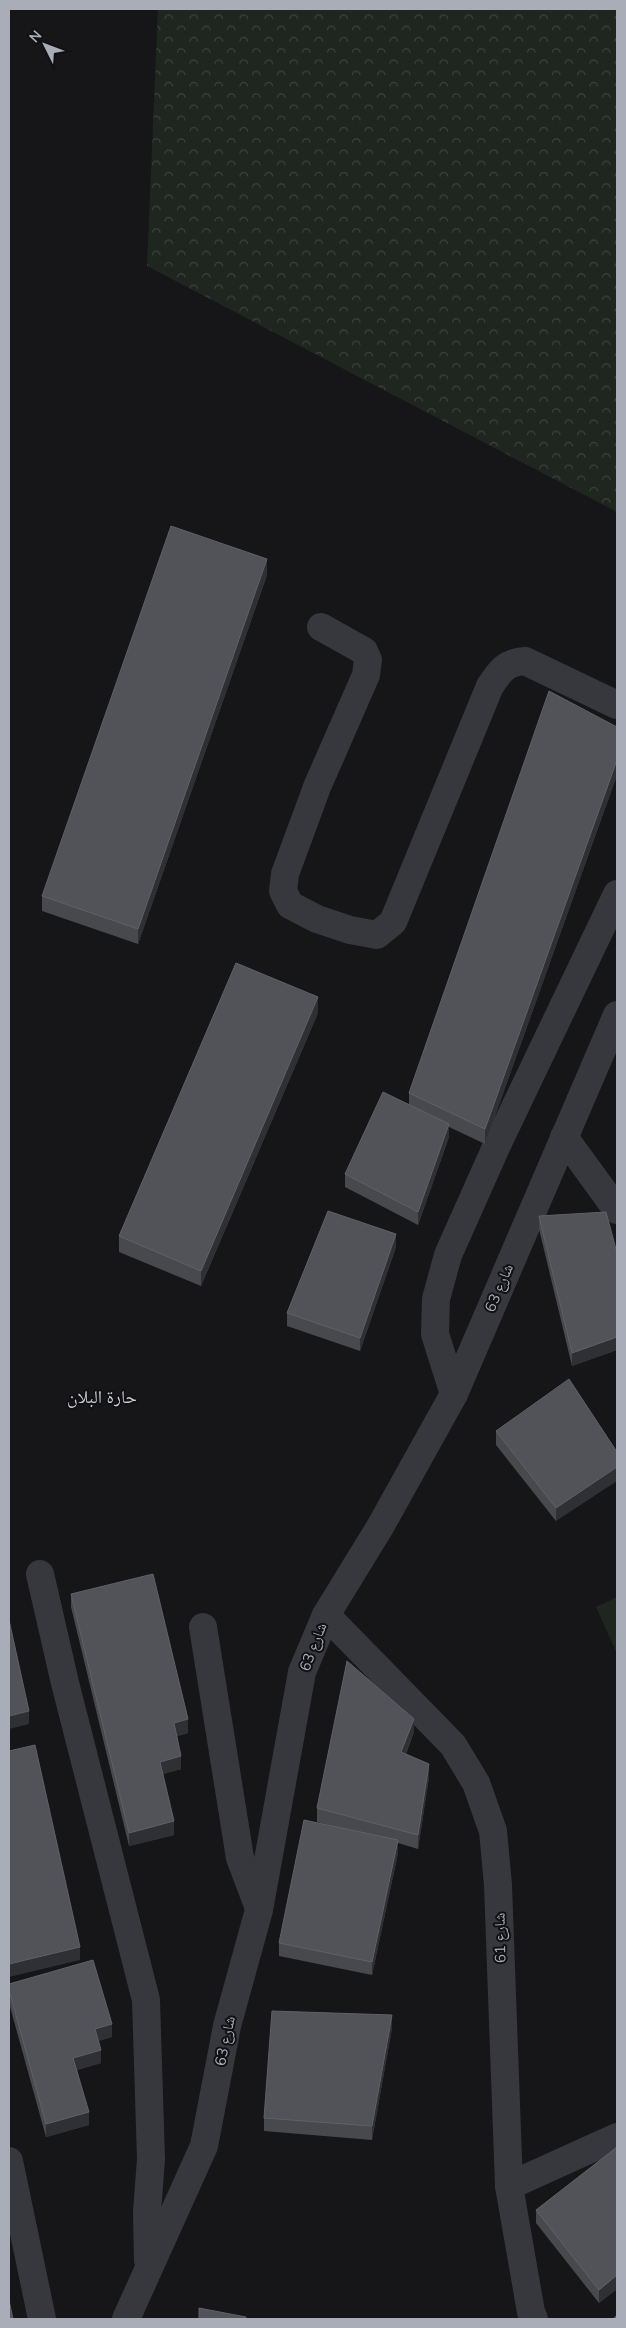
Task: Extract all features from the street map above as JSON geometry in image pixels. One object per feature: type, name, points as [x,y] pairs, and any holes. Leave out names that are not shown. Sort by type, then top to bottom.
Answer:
[{"type":"street","points":[[321,627],[364,651],[368,660],[366,675],[317,787],[285,874],[283,891],[290,905],[317,919],[350,930],[377,935],[393,922],[490,686],[500,670],[513,662],[525,661],[617,705]]},
{"type":"street","points":[[454,1394],[435,1334],[436,1299],[448,1255],[497,1145],[617,894]]},
{"type":"street","name":"شارع 63","points":[[126,2319],[204,2146],[227,2026],[259,1910],[302,1672],[326,1615],[380,1527],[454,1394],[617,1016]]},
{"type":"street","points":[[564,1137],[617,1210]]},
{"type":"street","points":[[40,1574],[64,1683],[146,2000],[150,2140],[147,2212],[149,2267]]},
{"type":"street","name":"شارع 61","points":[[326,1615],[453,1745],[476,1783],[493,1832],[498,1885],[509,2186],[529,2303],[534,2319]]},
{"type":"street","points":[[203,1627],[240,1858],[259,1910]]},
{"type":"street","points":[[509,2186],[617,2137]]},
{"type":"street","points":[[9,2161],[42,2319]]},
{"type":"green space","points":[[158,9],[617,9],[617,512],[147,266]]},
{"type":"green space","points":[[617,1597],[617,1654],[596,1607]]},
{"type":"building","points":[[171,526],[267,559],[138,929],[42,896]]},
{"type":"building","points":[[549,691],[617,727],[617,760],[485,1129],[409,1093]]},
{"type":"building","points":[[236,963],[318,997],[201,1271],[119,1236]]},
{"type":"building","points":[[383,1092],[449,1124],[418,1212],[345,1174]]},
{"type":"building","points":[[328,1211],[396,1234],[360,1338],[287,1313]]},
{"type":"building","points":[[606,1212],[617,1253],[617,1337],[572,1353],[539,1216]]},
{"type":"building","points":[[569,1379],[617,1452],[617,1467],[556,1508],[496,1431]]},
{"type":"building","points":[[153,1574],[188,1719],[174,1723],[181,1756],[160,1762],[174,1821],[129,1833],[71,1594]]},
{"type":"building","points":[[9,1620],[29,1711],[9,1716]]},
{"type":"building","points":[[347,1661],[414,1719],[401,1752],[429,1764],[418,1835],[317,1808]]},
{"type":"building","points":[[35,1745],[80,1947],[9,1964],[9,1751]]},
{"type":"building","points":[[304,1820],[398,1840],[372,1962],[279,1943]]},
{"type":"building","points":[[93,1960],[112,2024],[95,2029],[101,2050],[73,2058],[89,2112],[46,2124],[9,1990],[9,1984]]},
{"type":"building","points":[[272,2011],[392,2015],[372,2126],[264,2118]]},
{"type":"building","points":[[617,2147],[617,2275],[599,2290],[536,2210]]},
{"type":"building","points":[[9,2300],[13,2319],[9,2319]]},
{"type":"building","points":[[199,2308],[246,2317],[246,2319],[199,2319]]},
{"type":"district","name":"حارة البلان","points":[[102,1397]]}]
